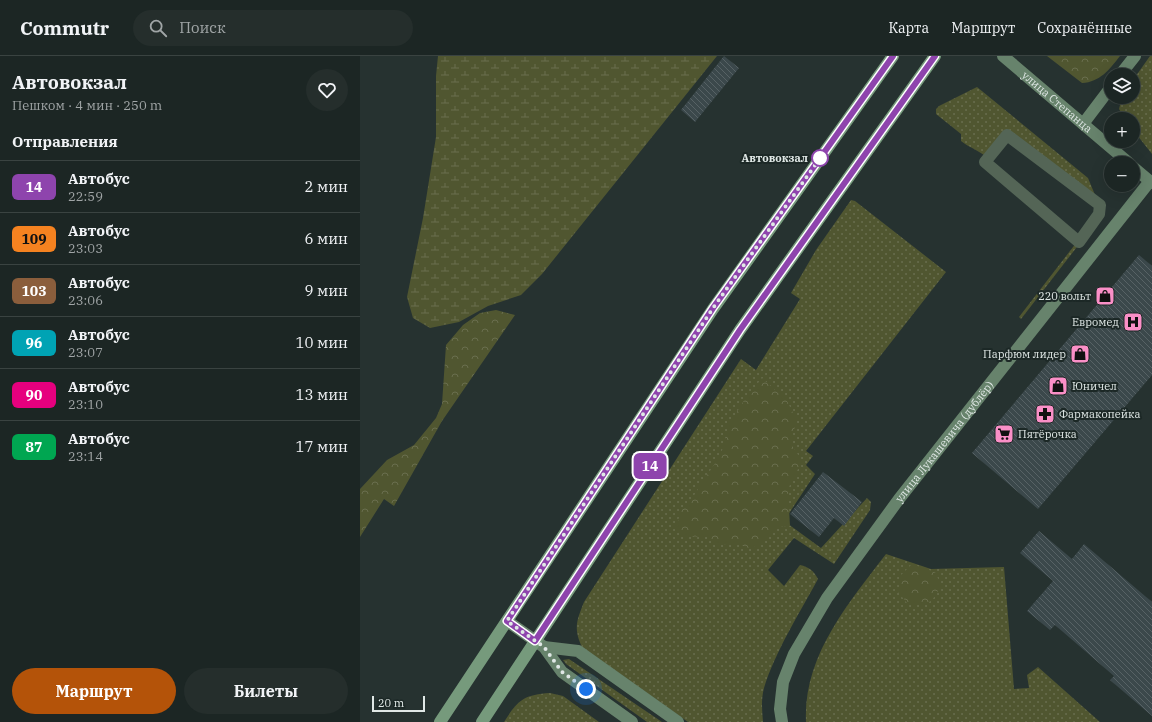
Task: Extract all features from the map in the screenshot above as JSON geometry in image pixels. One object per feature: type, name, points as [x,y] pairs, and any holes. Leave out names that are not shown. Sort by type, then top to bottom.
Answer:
[{"type":"main road","points":[[440,722],[713,308],[893,56]]},
{"type":"main road","points":[[482,722],[540,644],[740,330],[936,56]]},
{"type":"street","name":"улица Степанца","points":[[1003,56],[1121,156]]},
{"type":"street","points":[[1126,68],[1135,56]]},
{"type":"street","points":[[1083,124],[1104,96]]},
{"type":"street","points":[[1008,135],[1100,205],[1099,214],[1092,226],[1079,242],[985,162],[1008,135]]},
{"type":"street","points":[[1140,172],[1151,182]]},
{"type":"street","name":"улица Лукашевича (дублёр)","points":[[782,722],[780,709],[783,682],[794,654],[827,598],[899,499],[1151,182]]},
{"type":"street","points":[[507,621],[540,644],[562,672],[632,722]]},
{"type":"street","points":[[540,644],[578,651],[678,722]]},
{"type":"green space","points":[[438,56],[717,56],[542,274],[521,295],[488,306],[459,322],[430,328],[413,318],[407,297],[423,218],[436,137],[436,76]]},
{"type":"green space","points":[[1047,56],[1120,56],[1110,68],[1104,68],[1104,74],[1099,78],[1082,83]]},
{"type":"green space","points":[[1150,56],[1152,56],[1152,154],[1140,139],[1140,112],[1121,112],[1119,109],[1120,104],[1140,104],[1140,70]]},
{"type":"green space","points":[[977,87],[1088,178],[1095,195],[1008,135],[988,158],[961,141],[961,134],[936,114],[936,109],[939,106]]},
{"type":"green space","points":[[851,200],[855,201],[946,272],[806,451],[813,456],[806,465],[815,474],[784,521],[821,548],[867,498],[871,502],[870,510],[834,564],[794,538],[768,570],[784,586],[800,565],[811,570],[818,579],[788,632],[769,674],[762,696],[763,722],[688,722],[582,647],[577,629],[579,614],[584,602],[741,359],[756,370],[800,299],[791,293],[816,250]]},
{"type":"green space","points":[[1094,225],[1021,319],[1019,317],[1080,238]]},
{"type":"green space","points":[[496,310],[515,315],[442,421],[394,506],[384,499],[360,537],[360,489],[387,460],[414,445],[436,418],[442,404],[446,345],[463,325],[480,313]]},
{"type":"green space","points":[[762,378],[787,401],[797,421],[790,442],[802,461],[788,489],[790,526],[779,527],[766,540],[751,549],[735,543],[720,545],[706,536],[689,537],[676,530],[681,509],[689,503],[721,454],[729,425],[743,402]]},
{"type":"green space","points":[[886,554],[931,569],[1004,567],[1014,689],[1029,688],[1027,675],[1038,667],[1100,722],[806,722],[807,698],[812,675],[820,653],[843,612]]},
{"type":"green space","points":[[912,564],[935,572],[941,585],[934,597],[928,603],[907,603],[898,592],[901,575]]},
{"type":"green space","points":[[569,659],[662,722],[647,722],[566,664],[563,660]]},
{"type":"green space","points":[[550,693],[563,696],[599,722],[504,722],[513,708],[522,700],[533,695]]},
{"type":"building","points":[[724,56],[739,68],[695,122],[681,110]]},
{"type":"building","points":[[1139,255],[1152,266],[1152,375],[1038,509],[972,453]]},
{"type":"building","points":[[823,472],[862,502],[844,526],[834,518],[819,537],[790,514]]},
{"type":"building","points":[[1039,531],[1072,559],[1084,544],[1152,602],[1152,716],[1110,680],[1114,676],[1055,625],[1050,630],[1027,611],[1053,581],[1020,553]]},
{"type":"bus line","name":"14","points":[[893,56],[713,308],[507,621],[535,641],[740,330],[935,56]]},
{"type":"place","name":"Автовокзал","points":[[820,158]]},
{"type":"place","name":"220 вольт","points":[[1105,296]]},
{"type":"place","name":"Евромед","points":[[1133,322]]},
{"type":"place","name":"Парфюм лидер","points":[[1080,354]]},
{"type":"place","name":"Юничел","points":[[1058,386]]},
{"type":"place","name":"Фармакопейка","points":[[1045,414]]},
{"type":"place","name":"Пятёрочка","points":[[1004,434]]},
{"type":"route","points":[[586,689],[562,672],[544,647],[507,621],[713,308],[821,157],[820,158]]}]
